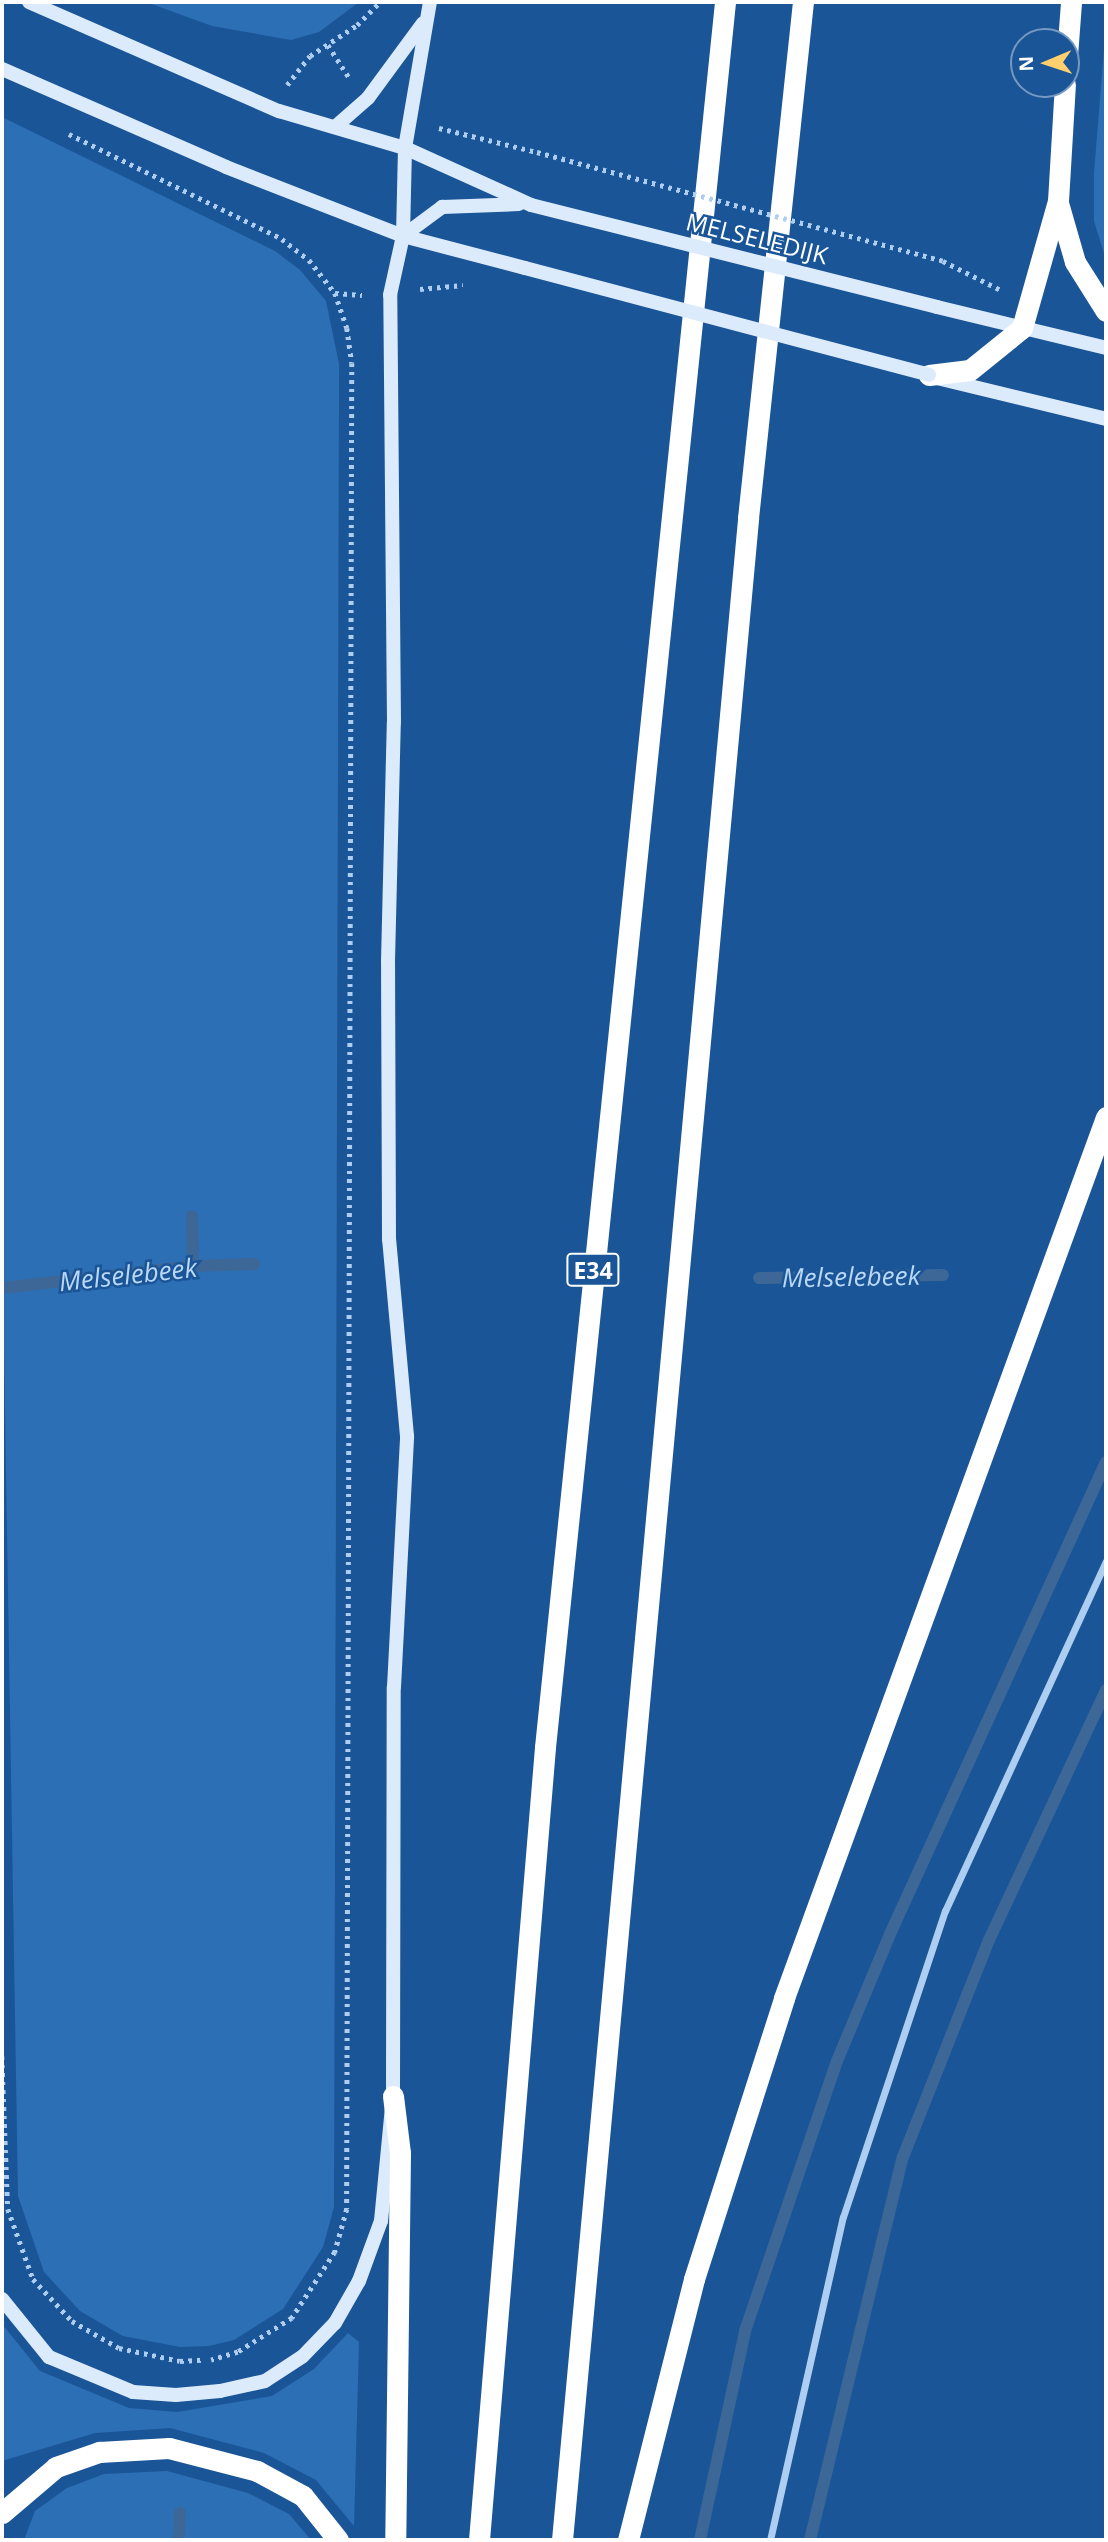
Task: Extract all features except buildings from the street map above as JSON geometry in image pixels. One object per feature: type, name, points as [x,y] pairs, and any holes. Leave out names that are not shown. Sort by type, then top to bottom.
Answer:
[{"type":"highway","name":"E34","points":[[479,2540],[545,1747],[725,2]]},
{"type":"highway","points":[[562,2540],[747,532],[803,2]]},
{"type":"highway","points":[[1070,28],[1072,2]]},
{"type":"highway","points":[[929,376],[970,370],[1022,328],[1058,201],[1064,98]]},
{"type":"highway","points":[[1058,201],[1075,262],[1106,311]]},
{"type":"highway","points":[[628,2540],[694,2279],[784,1998],[1106,1117]]},
{"type":"highway","points":[[393,2096],[400,2153],[395,2540]]},
{"type":"highway","points":[[2,2513],[56,2468],[99,2452],[169,2448],[257,2471],[303,2496],[338,2540]]},
{"type":"main road","name":"MELSELEDIJK","points":[[29,2],[279,111],[405,148],[531,205],[1106,348]]},
{"type":"main road","points":[[2,2299],[49,2357],[133,2392],[176,2395],[265,2381],[303,2356],[335,2323],[359,2281],[381,2221],[393,2096],[394,1687],[407,1436],[389,1239],[388,961],[394,763],[390,295],[403,236],[405,148],[430,2]]},
{"type":"main road","points":[[335,127],[368,98],[426,19]]},
{"type":"main road","points":[[2,69],[226,167],[403,236],[929,376],[1106,419]]},
{"type":"main road","points":[[403,236],[442,206],[501,202],[531,205]]},
{"type":"street","points":[[770,2540],[843,2217],[945,1911],[1106,1560]]},
{"type":"path","points":[[328,46],[380,2]]},
{"type":"path","points":[[2,2056],[8,2209],[13,2230],[33,2279],[72,2321],[119,2348],[180,2361],[211,2360],[238,2352],[292,2318],[328,2264],[347,2209],[352,363],[348,328],[335,293],[309,260],[282,239],[64,132]]},
{"type":"path","points":[[537,152],[943,261]]},
{"type":"path","points":[[335,293],[390,295],[477,284]]},
{"type":"shaded area","points":[[146,2],[359,2],[319,32],[291,40],[212,26]]},
{"type":"shaded area","points":[[1106,24],[1106,260],[1094,221],[1094,173]]},
{"type":"shaded area","points":[[2,117],[275,251],[300,270],[326,301],[339,364],[334,2207],[323,2247],[283,2309],[234,2340],[209,2346],[180,2347],[123,2336],[80,2311],[44,2272],[18,2196],[2,1228]]},
{"type":"shaded area","points":[[2,2324],[40,2371],[129,2408],[177,2412],[272,2396],[314,2369],[348,2333],[359,2342],[354,2526],[316,2480],[264,2453],[170,2428],[95,2433],[2,2461]]},
{"type":"shaded area","points":[[167,2471],[248,2493],[289,2514],[311,2540],[24,2540],[35,2511],[67,2488],[104,2474]]},
{"type":"waterway","points":[[192,1216],[193,1266]]},
{"type":"waterway","name":"Melselebeek","points":[[2,1288],[193,1266],[254,1264]]},
{"type":"waterway","name":"Melselebeek","points":[[759,1278],[943,1275]]},
{"type":"waterway","points":[[700,2540],[745,2331],[837,2061],[890,1934],[1106,1462]]},
{"type":"waterway","points":[[810,2540],[903,2157],[989,1940],[1106,1690]]},
{"type":"waterway","points":[[179,2540],[180,2513]]}]
